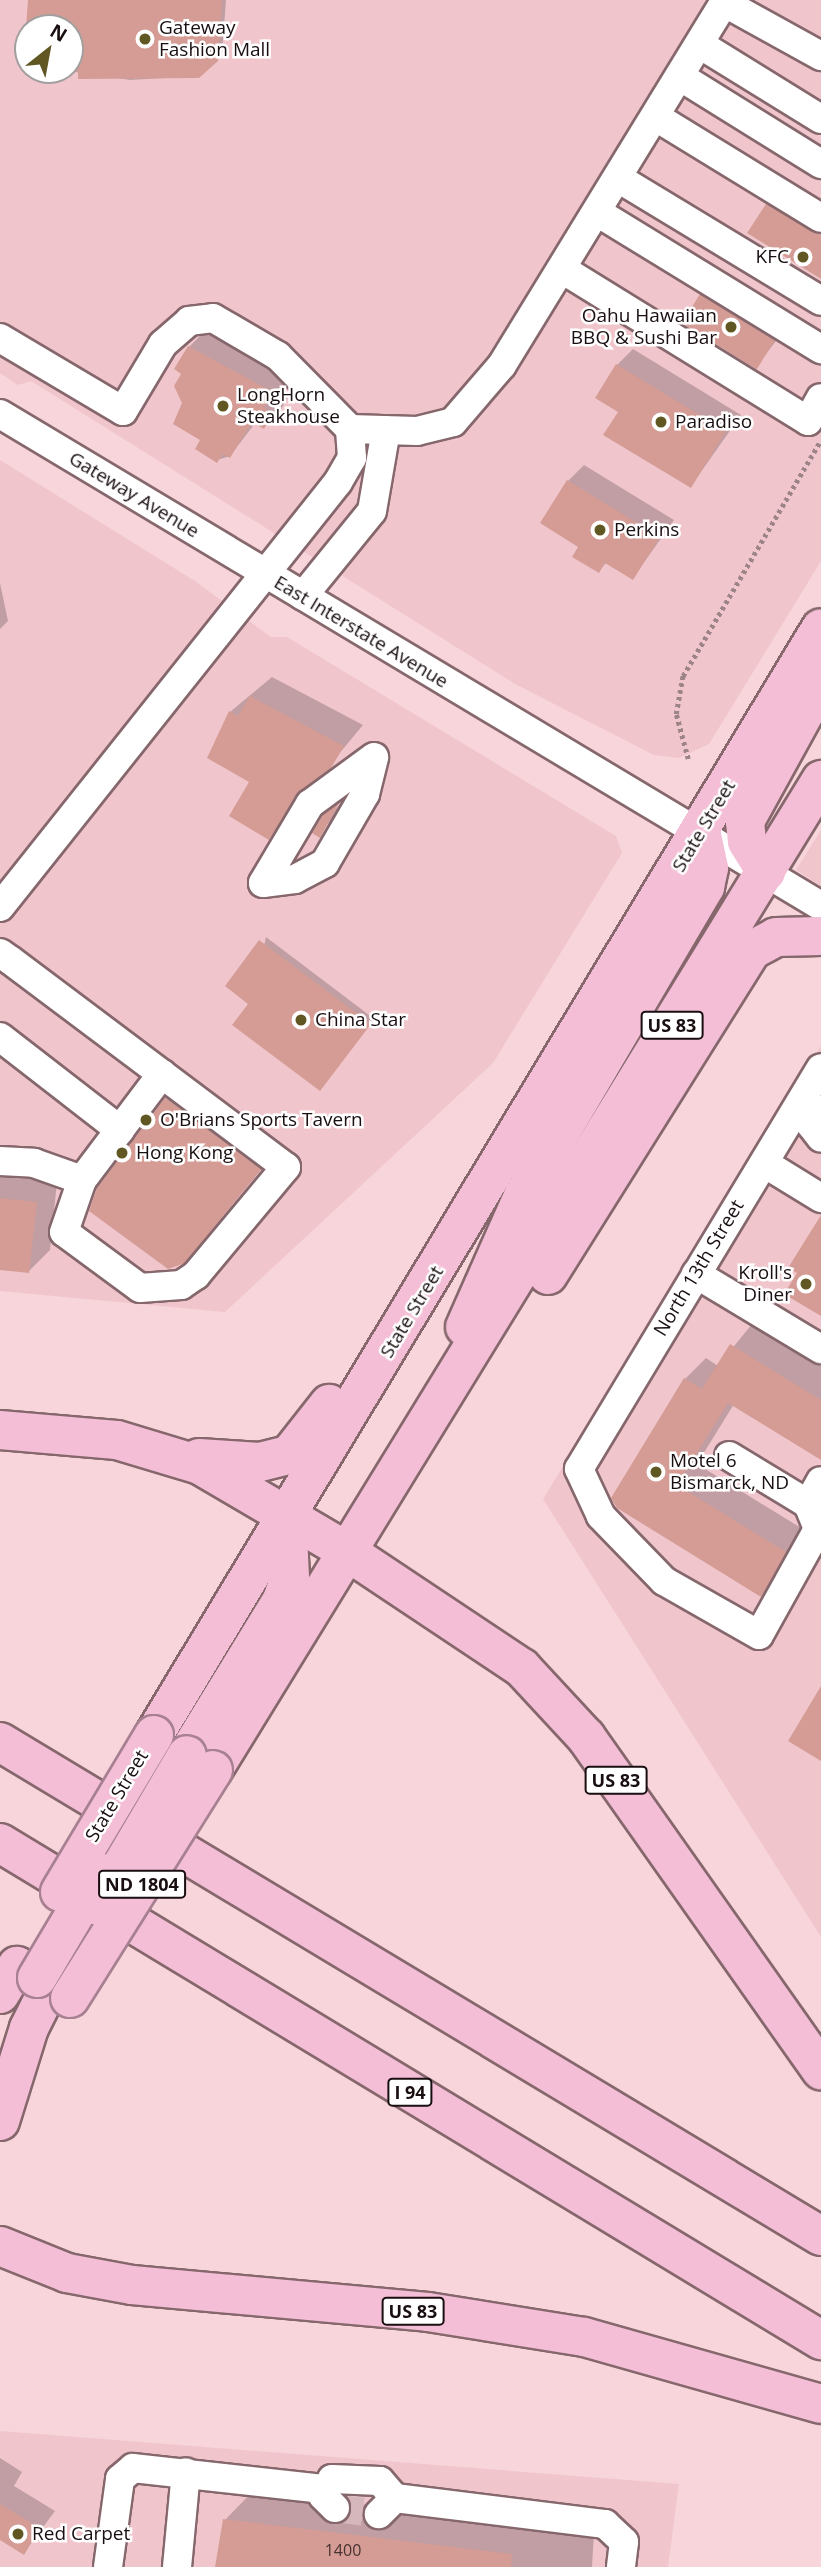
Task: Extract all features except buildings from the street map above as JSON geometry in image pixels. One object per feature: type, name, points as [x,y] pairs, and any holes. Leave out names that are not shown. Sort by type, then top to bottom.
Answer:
[{"type":"highway","name":"State Street","points":[[35,1984],[182,1752],[246,1583],[643,928],[821,628]]},
{"type":"highway","points":[[766,872],[747,841],[745,821],[821,683]]},
{"type":"highway","name":"State Street","points":[[0,2122],[35,1984],[182,1752],[348,1552],[821,780]]},
{"type":"highway","points":[[441,1402],[460,1341],[523,1196],[705,887],[709,869],[701,831]]},
{"type":"highway","points":[[0,1430],[117,1440],[175,1455],[260,1462],[289,1455],[312,1431],[592,972],[643,928]]},
{"type":"highway","points":[[441,1402],[543,1284],[752,950],[776,937],[821,936]]},
{"type":"highway","points":[[175,1455],[287,1515],[348,1552]]},
{"type":"highway","points":[[182,1752],[282,1600],[290,1577],[287,1515]]},
{"type":"highway","name":"US 83","points":[[348,1552],[522,1668],[564,1709],[821,2070]]},
{"type":"highway","points":[[0,1742],[821,2236]]},
{"type":"highway","name":"I 94","points":[[0,1843],[821,2340]]},
{"type":"highway","points":[[0,2038],[35,1984]]},
{"type":"highway","name":"US 83","points":[[0,2246],[67,2273],[132,2285],[428,2312],[584,2337],[821,2404]]},
{"type":"street","points":[[0,338],[123,411],[163,344],[189,321],[213,318],[278,356],[350,429],[435,429],[470,408],[562,269],[726,2],[819,55]]},
{"type":"street","points":[[701,44],[821,119]]},
{"type":"street","points":[[681,77],[821,164]]},
{"type":"street","points":[[656,117],[821,219]]},
{"type":"street","points":[[618,178],[821,301]]},
{"type":"street","points":[[597,212],[821,349]]},
{"type":"street","points":[[562,269],[808,421],[821,398]]},
{"type":"street","name":"Gateway Avenue","points":[[0,414],[268,575]]},
{"type":"street","points":[[268,575],[350,466],[350,429]]},
{"type":"street","points":[[303,596],[372,511],[386,430]]},
{"type":"street","name":"East Interstate Avenue","points":[[0,907],[268,575],[701,831],[821,906]]},
{"type":"street","points":[[374,757],[365,794],[325,863],[279,882],[310,804],[374,757]]},
{"type":"street","points":[[0,953],[162,1074],[286,1167],[196,1275],[181,1285],[140,1288],[64,1232],[82,1180],[162,1074]]},
{"type":"street","points":[[0,1037],[120,1130]]},
{"type":"street","name":"North 13th Street","points":[[814,1493],[818,1529],[759,1635],[664,1581],[601,1516],[579,1469],[821,1068]]},
{"type":"street","points":[[821,1110],[811,1125],[821,1138]]},
{"type":"street","points":[[0,1146],[34,1163],[82,1180]]},
{"type":"street","points":[[0,1161],[34,1163]]},
{"type":"street","points":[[764,1163],[821,1198]]},
{"type":"street","points":[[696,1273],[821,1349]]},
{"type":"street","points":[[729,1455],[814,1493]]},
{"type":"street","points":[[108,2567],[125,2471],[186,2472],[329,2499],[340,2477],[380,2481],[387,2506],[605,2524],[624,2542],[621,2567]]},
{"type":"street","points":[[177,2567],[186,2472]]},
{"type":"path","points":[[688,759],[676,714],[683,676],[821,439]]},
{"type":"shaded area","points":[[0,0],[821,0],[821,561],[709,744],[679,758],[654,755],[515,684],[31,381],[18,385],[0,373]]},
{"type":"shaded area","points":[[0,460],[195,581],[271,637],[287,637],[616,836],[622,853],[493,1063],[225,1312],[0,1291]]},
{"type":"shaded area","points":[[821,830],[821,886],[796,870]]},
{"type":"shaded area","points":[[821,1046],[821,1937],[543,1499]]},
{"type":"shaded area","points":[[0,2431],[679,2484],[668,2567],[0,2567]]},
{"type":"tunnel","points":[[335,2508],[379,2514]]},
{"type":"place","name":"Gateway Fashion Mall","points":[[145,39]]},
{"type":"place","name":"KFC","points":[[803,257]]},
{"type":"place","name":"Oahu Hawaiian BBQ & Sushi Bar","points":[[731,327]]},
{"type":"place","name":"LongHorn Steakhouse","points":[[223,406]]},
{"type":"place","name":"Paradiso","points":[[661,422]]},
{"type":"place","name":"Perkins","points":[[600,530]]},
{"type":"place","name":"China Star","points":[[301,1020]]},
{"type":"place","name":"O'Brians Sports Tavern","points":[[146,1120]]},
{"type":"place","name":"Hong Kong","points":[[122,1153]]},
{"type":"place","name":"Kroll's Diner","points":[[806,1284]]},
{"type":"place","name":"Motel 6 Bismarck, ND","points":[[656,1472]]},
{"type":"place","name":"Red Carpet","points":[[18,2534]]}]
